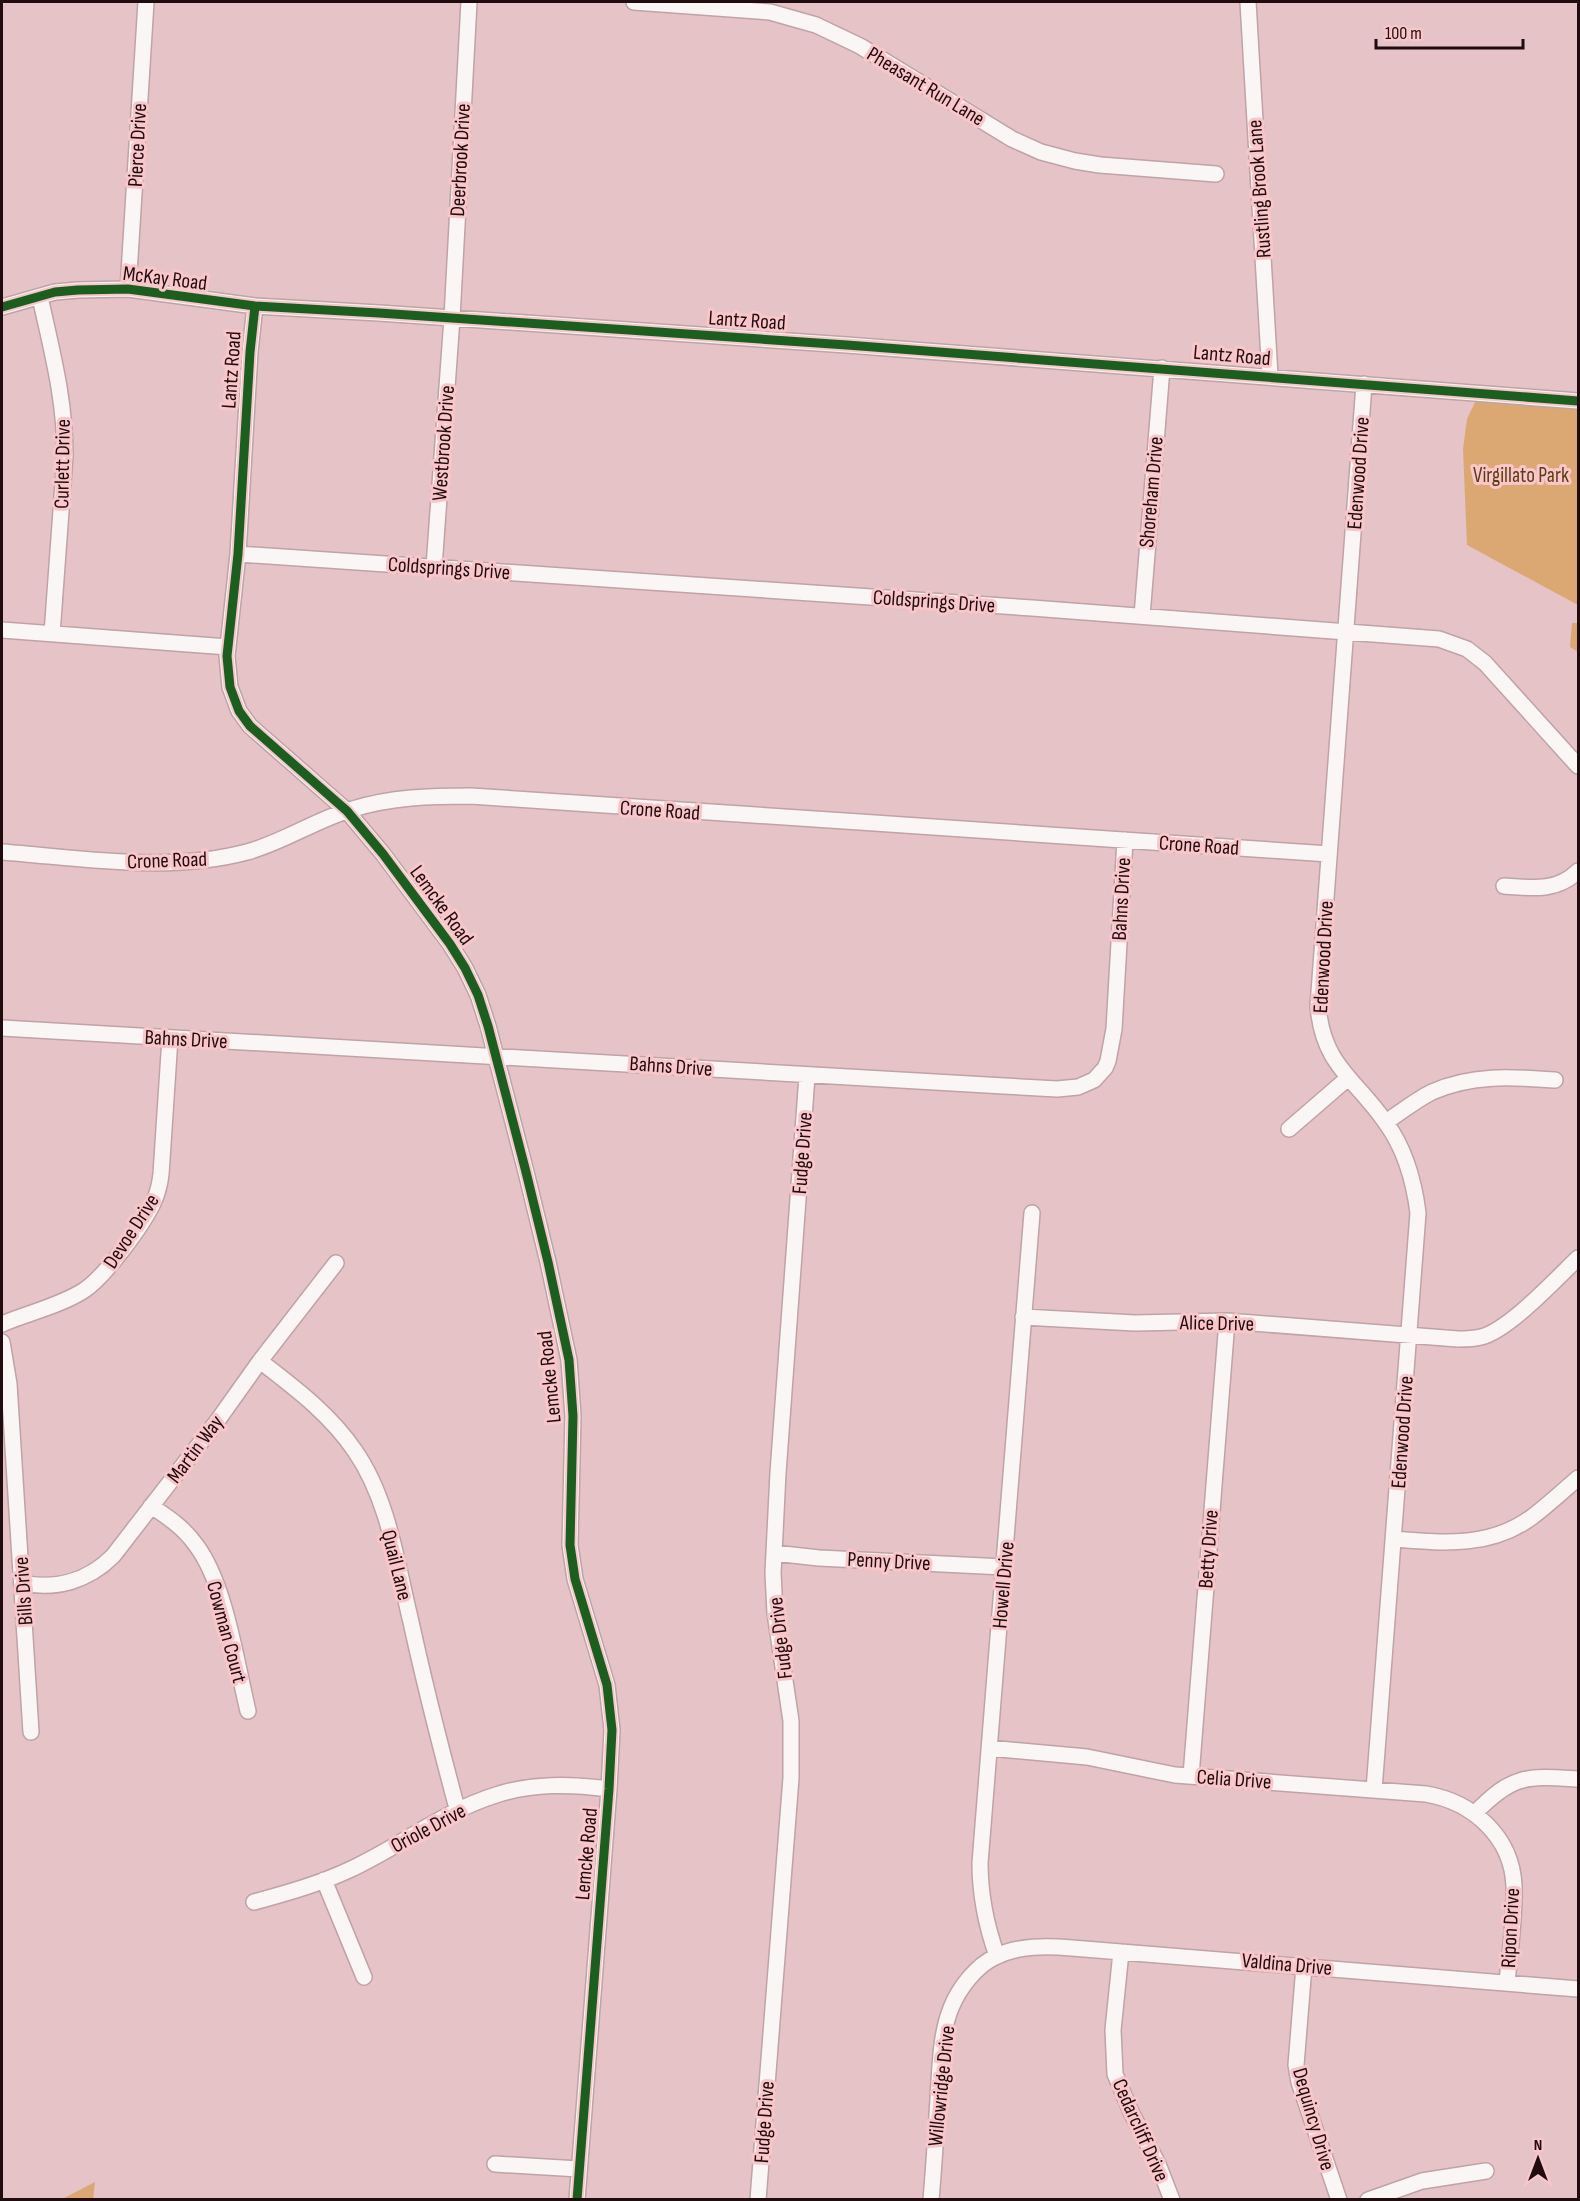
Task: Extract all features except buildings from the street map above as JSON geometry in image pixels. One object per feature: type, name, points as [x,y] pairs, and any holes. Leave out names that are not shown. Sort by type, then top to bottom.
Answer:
[{"type":"street","name":"Pierce Drive","points":[[128,289],[146,2]]},
{"type":"street","name":"Deerbrook Drive","points":[[452,318],[469,2]]},
{"type":"street","name":"Pheasant Run Lane","points":[[634,2],[749,10],[801,20],[860,46],[1012,139],[1041,152],[1064,159],[1100,165],[1216,174]]},
{"type":"street","name":"Rustling Brook Lane","points":[[1238,2],[1265,376]]},
{"type":"street","name":"Rustling Brook Lane","points":[[1248,2],[1265,376]]},
{"type":"street","name":"McKay Road","points":[[2,307],[55,292],[128,289],[255,306]]},
{"type":"street","name":"Curlett Drive","points":[[40,297],[60,383],[65,429],[52,634]]},
{"type":"street","name":"Lantz Road","points":[[228,647],[238,554],[250,352],[255,306],[1162,368],[1578,401]]},
{"type":"street","name":"Westbrook Drive","points":[[434,567],[452,318]]},
{"type":"street","name":"Shoreham Drive","points":[[1142,616],[1162,368]]},
{"type":"street","name":"Edenwood Drive","points":[[1364,384],[1318,1006],[1322,1032],[1328,1049],[1337,1065],[1386,1122],[1397,1141],[1411,1175],[1417,1204],[1410,1335],[1374,1790]]},
{"type":"street","name":"Coldsprings Drive","points":[[238,554],[1142,616],[1439,639],[1467,649],[1485,663],[1578,766]]},
{"type":"street","points":[[2,630],[228,647]]},
{"type":"street","name":"Lemcke Road","points":[[228,647],[228,676],[232,695],[239,711],[250,726],[347,811],[421,904],[465,968],[478,995],[496,1056],[548,1262],[569,1360],[573,1416],[570,1545],[575,1580],[607,1685],[612,1730],[577,2199]]},
{"type":"street","name":"Crone Road","points":[[2,852],[120,861],[191,862],[248,852],[347,811],[391,800],[471,796],[1329,854]]},
{"type":"street","name":"Bahns Drive","points":[[2,1028],[807,1076],[1057,1089],[1078,1087],[1094,1080],[1108,1061],[1114,1029],[1125,840]]},
{"type":"street","points":[[1504,886],[1538,888],[1552,886],[1569,879],[1578,871]]},
{"type":"street","name":"Devoe Drive","points":[[2,1324],[74,1296],[90,1286],[108,1269],[150,1209],[158,1192],[161,1174],[170,1038]]},
{"type":"street","name":"Fudge Drive","points":[[758,2199],[793,1738],[775,1613],[774,1553],[807,1076]]},
{"type":"street","points":[[1386,1122],[1432,1093],[1462,1082],[1492,1077],[1555,1080]]},
{"type":"street","points":[[1289,1129],[1348,1078]]},
{"type":"street","name":"Howell Drive","points":[[997,1956],[987,1924],[980,1887],[980,1863],[1032,1213]]},
{"type":"street","name":"Alice Drive","points":[[1023,1317],[1135,1323],[1227,1321],[1458,1339],[1482,1337],[1505,1325],[1578,1258]]},
{"type":"street","name":"Martin Way","points":[[22,1583],[41,1586],[79,1579],[96,1570],[113,1556],[336,1263]]},
{"type":"street","name":"Betty Drive","points":[[1191,1776],[1227,1321]]},
{"type":"street","name":"Bills Drive","points":[[2,1342],[9,1384],[31,1732]]},
{"type":"street","name":"Quail Lane","points":[[260,1361],[294,1386],[330,1419],[356,1451],[373,1484],[387,1524],[458,1812]]},
{"type":"street","points":[[1394,1539],[1466,1543],[1495,1536],[1532,1517],[1578,1478]]},
{"type":"street","name":"Cowman Court","points":[[151,1506],[174,1521],[189,1536],[202,1553],[212,1573],[221,1596],[248,1711]]},
{"type":"street","name":"Penny Drive","points":[[774,1553],[1004,1567]]},
{"type":"street","name":"Celia Drive","points":[[989,1748],[1087,1757],[1164,1773],[1191,1776],[1438,1796],[1458,1803],[1475,1813]]},
{"type":"street","points":[[1475,1813],[1500,1790],[1524,1779],[1542,1777],[1578,1779]]},
{"type":"street","name":"Oriole Drive","points":[[254,1902],[351,1869],[494,1795],[530,1787],[568,1784],[609,1789]]},
{"type":"street","name":"Ripon Drive","points":[[1475,1813],[1500,1841],[1508,1857],[1512,1873],[1514,1899],[1508,1982]]},
{"type":"street","points":[[324,1880],[364,1977]]},
{"type":"street","name":"Valdina Drive","points":[[997,1956],[1020,1950],[1057,1947],[1578,1989]]},
{"type":"street","name":"Cedarcliff Drive","points":[[1121,1952],[1113,2030],[1115,2074],[1172,2199]]},
{"type":"street","name":"Willowridge Drive","points":[[931,2199],[942,2053],[949,2013],[969,1979],[981,1966],[997,1956]]},
{"type":"street","name":"Dequincy Drive","points":[[1304,1966],[1296,2065],[1299,2082],[1339,2199]]},
{"type":"street","points":[[495,2164],[579,2169]]},
{"type":"street","points":[[1368,2199],[1422,2181],[1486,2172]]},
{"type":"green space","name":"Virgillato Park","points":[[1478,396],[1578,404],[1578,605],[1467,545],[1463,449],[1467,419]]},
{"type":"green space","points":[[1572,623],[1578,623],[1578,652],[1570,647]]},
{"type":"green space","points":[[95,2182],[93,2199],[62,2199]]},
{"type":"cycle path","points":[[2,307],[55,292],[128,289],[255,306],[847,345],[1578,401]]},
{"type":"cycle path","points":[[255,306],[250,352],[238,554],[227,656],[230,687],[239,711],[250,726],[347,811],[383,854],[450,944],[465,968],[478,995],[488,1026],[548,1262],[569,1360],[573,1416],[570,1545],[575,1579],[607,1685],[612,1730],[577,2200]]}]
